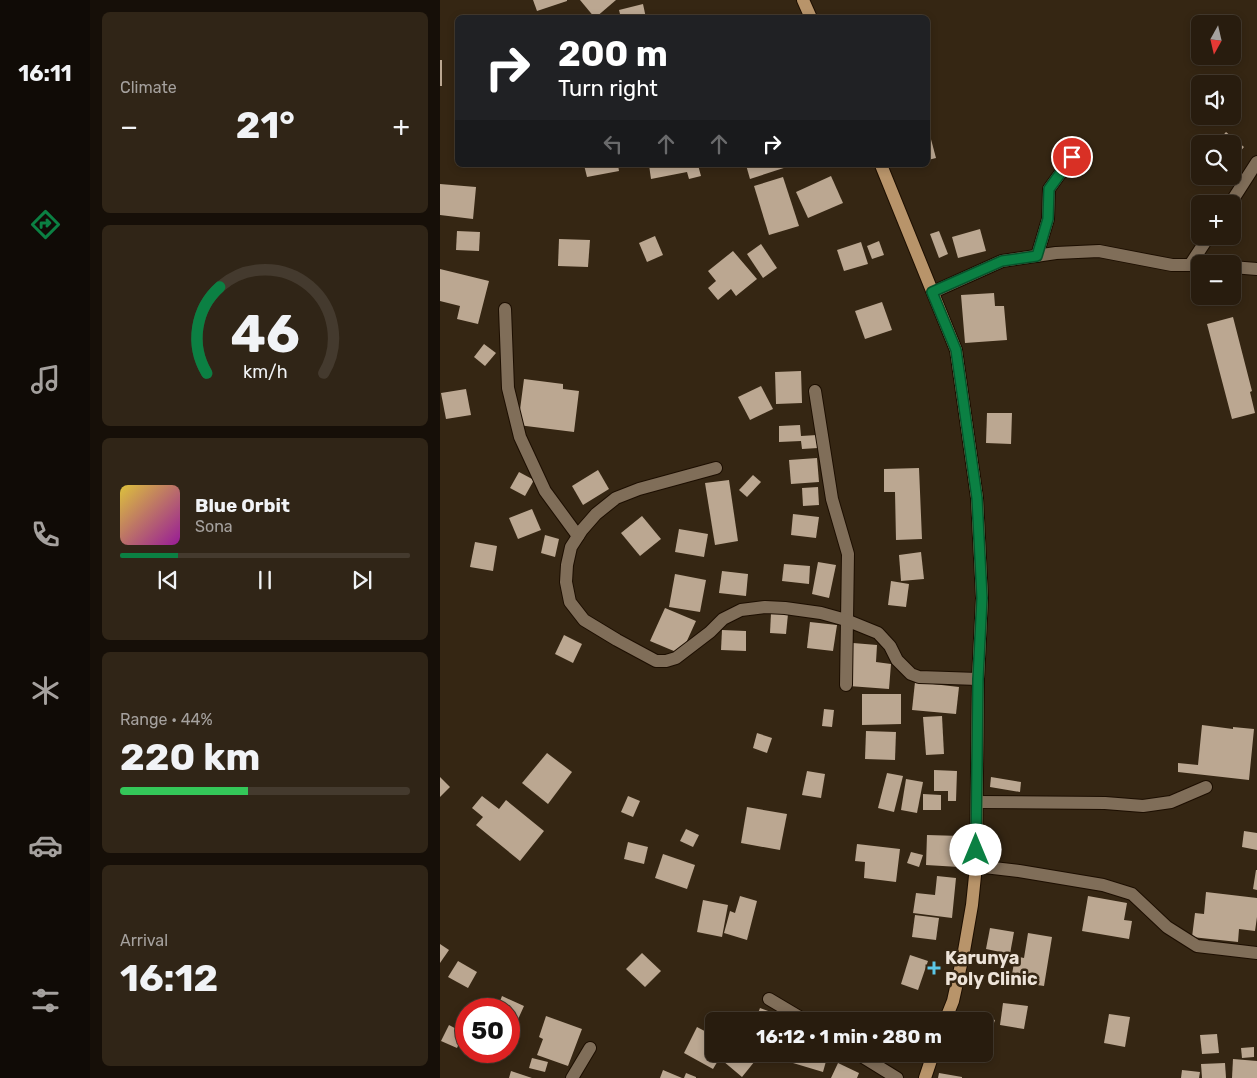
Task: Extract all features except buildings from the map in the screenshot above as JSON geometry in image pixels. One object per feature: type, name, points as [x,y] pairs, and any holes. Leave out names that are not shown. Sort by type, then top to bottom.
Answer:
[{"type":"main road","points":[[803,0],[810,15]]},
{"type":"main road","points":[[882,167],[956,350],[977,498],[982,598],[978,679],[976,866],[964,951],[953,1001],[949,1012]]},
{"type":"main road","points":[[925,1078],[931,1062]]},
{"type":"street","points":[[1037,256],[1048,219],[1049,189],[1072,157]]},
{"type":"street","points":[[1236,195],[1257,162]]},
{"type":"street","points":[[932,292],[1002,261],[1056,253],[1099,251],[1172,265],[1191,265]]},
{"type":"street","points":[[1241,268],[1257,269]]},
{"type":"street","points":[[504,309],[508,388],[520,437],[545,491],[578,536]]},
{"type":"street","points":[[815,390],[832,499],[848,554],[846,685]]},
{"type":"street","points":[[716,468],[639,489],[616,498],[596,514],[582,530],[571,547],[566,582],[570,602],[584,620],[656,661],[666,662],[676,658],[710,632],[723,619],[741,610],[765,607],[821,613],[846,620],[878,633],[890,646],[897,660],[911,674],[919,677],[978,679]]},
{"type":"street","points":[[977,802],[1105,803],[1143,806],[1171,802],[1206,787]]},
{"type":"street","points":[[976,866],[1102,885],[1132,894],[1167,927],[1197,946],[1257,953]]},
{"type":"street","points":[[769,999],[791,1012]]},
{"type":"street","points":[[572,1078],[590,1048]]},
{"type":"street","points":[[871,1062],[897,1078]]},
{"type":"place","name":"Karunya Poly Clinic","points":[[934,968]]},
{"type":"route","points":[[976,850],[978,679],[982,598],[977,498],[956,350],[932,292],[1002,261],[1037,256],[1048,219],[1049,189],[1072,157]]}]
